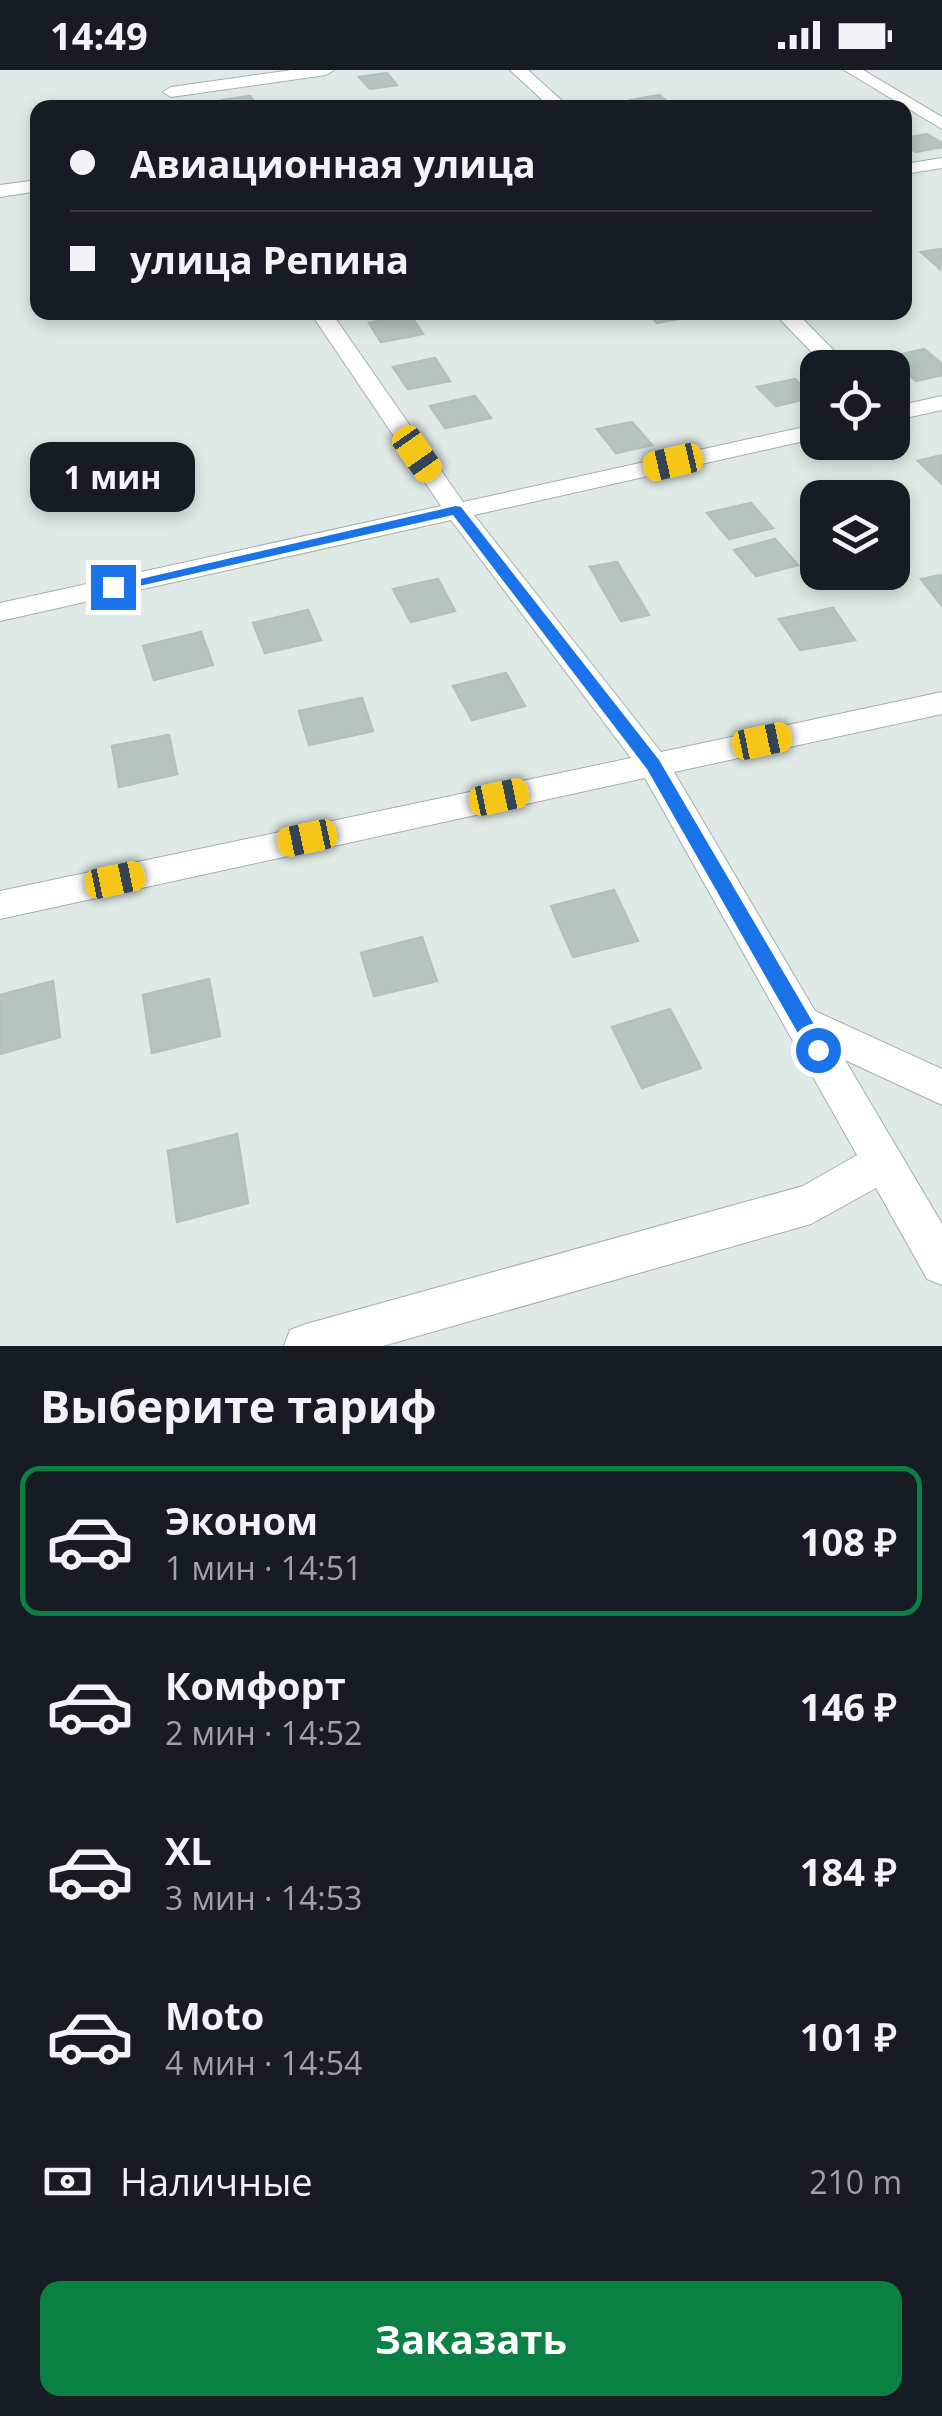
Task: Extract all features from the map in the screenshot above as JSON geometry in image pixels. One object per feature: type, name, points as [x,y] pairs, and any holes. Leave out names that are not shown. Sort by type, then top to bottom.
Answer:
[{"type":"street","points":[[172,94],[326,70]]},
{"type":"street","points":[[518,70],[553,100]]},
{"type":"street","points":[[852,70],[902,100]]},
{"type":"street","points":[[912,106],[942,124]]},
{"type":"street","points":[[912,168],[942,162]]},
{"type":"street","points":[[0,191],[30,186]]},
{"type":"street","points":[[325,320],[456,510],[653,764],[942,1264]]},
{"type":"street","points":[[790,320],[821,350]]},
{"type":"street","points":[[910,410],[942,403]]},
{"type":"street","points":[[0,612],[800,435]]},
{"type":"street","points":[[0,905],[942,703]]},
{"type":"street","points":[[802,1022],[942,1088]]},
{"type":"street","points":[[306,1346],[811,1204],[883,1162]]},
{"type":"building","points":[[387,73],[397,85],[370,89],[359,77]]},
{"type":"building","points":[[659,95],[665,100],[631,100]]},
{"type":"building","points":[[927,134],[942,143],[942,147],[916,152],[912,149],[912,137]]},
{"type":"building","points":[[942,249],[940,269],[921,252]]},
{"type":"building","points":[[413,320],[423,334],[381,342],[369,323]]},
{"type":"building","points":[[924,349],[942,364],[942,375],[916,381],[910,375],[910,352]]},
{"type":"building","points":[[435,358],[450,381],[408,389],[393,367]]},
{"type":"building","points":[[795,379],[800,384],[800,400],[776,406],[757,387]]},
{"type":"building","points":[[475,396],[491,418],[445,428],[430,406]]},
{"type":"building","points":[[632,422],[652,445],[616,453],[597,429]]},
{"type":"building","points":[[942,455],[942,484],[918,461]]},
{"type":"building","points":[[751,503],[773,528],[729,539],[707,513]]},
{"type":"building","points":[[775,539],[798,565],[756,576],[734,550]]},
{"type":"building","points":[[617,562],[649,615],[621,621],[590,567]]},
{"type":"building","points":[[942,575],[942,606],[921,579]]},
{"type":"building","points":[[438,579],[455,611],[411,622],[393,589]]},
{"type":"building","points":[[833,608],[855,640],[800,650],[779,619]]},
{"type":"building","points":[[308,610],[321,640],[265,653],[253,623]]},
{"type":"building","points":[[201,632],[213,665],[154,680],[143,646]]},
{"type":"building","points":[[506,673],[525,706],[472,720],[453,686]]},
{"type":"building","points":[[362,698],[373,731],[309,745],[299,711]]},
{"type":"building","points":[[169,735],[177,774],[119,787],[112,746]]},
{"type":"building","points":[[614,890],[638,941],[573,957],[551,906]]},
{"type":"building","points":[[422,937],[437,981],[374,996],[361,953]]},
{"type":"building","points":[[209,979],[220,1036],[152,1053],[143,995]]},
{"type":"building","points":[[53,981],[60,1037],[0,1054],[0,995]]},
{"type":"building","points":[[670,1009],[701,1068],[642,1088],[612,1027]]},
{"type":"building","points":[[237,1134],[248,1203],[177,1222],[168,1151]]},
{"type":"route","points":[[113,587],[456,510],[653,764],[818,1050]]}]
